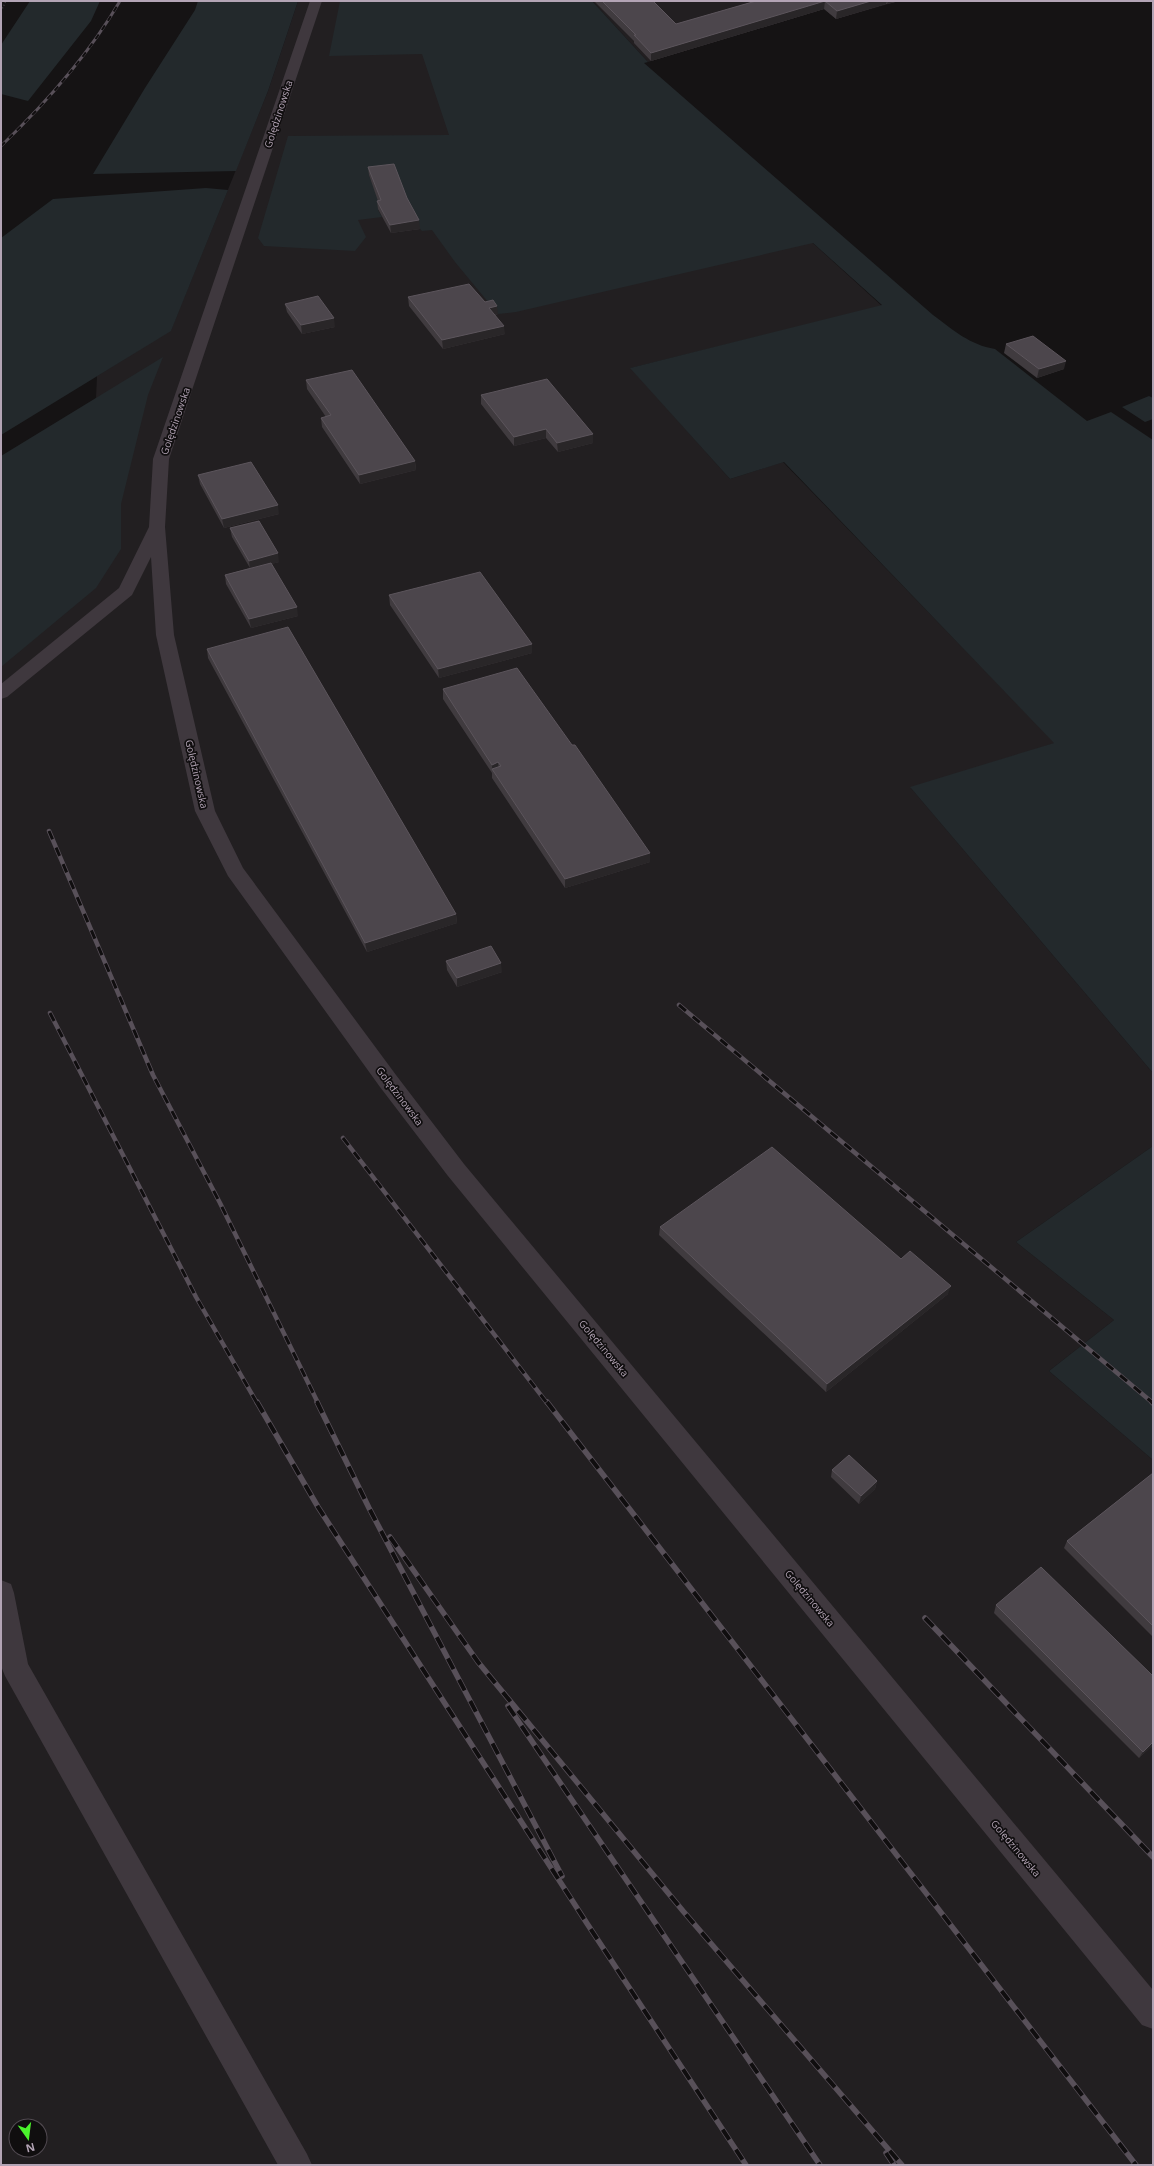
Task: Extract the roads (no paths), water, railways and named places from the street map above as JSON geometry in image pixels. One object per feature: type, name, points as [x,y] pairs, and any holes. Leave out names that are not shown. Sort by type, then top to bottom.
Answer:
[{"type":"lane","name":"Golędzinowska","points":[[316,1],[162,459],[157,527],[165,635],[206,811],[235,871],[388,1081],[456,1170],[1153,2014]]},
{"type":"lane","points":[[1,693],[126,591],[157,527]]},
{"type":"lane","points":[[1,1593],[15,1667],[296,2165]]},
{"type":"railway","points":[[1,146],[66,78],[94,41],[120,1]]},
{"type":"railway","points":[[49,831],[153,1075],[220,1203],[318,1403]]},
{"type":"railway","points":[[679,1005],[1153,1403],[1152,1402]]},
{"type":"railway","points":[[50,1013],[196,1297],[257,1403]]},
{"type":"railway","points":[[343,1138],[547,1403]]},
{"type":"railway","points":[[257,1402],[318,1507],[588,1925],[746,2165]]},
{"type":"railway","points":[[317,1402],[369,1508],[562,1876]]},
{"type":"railway","points":[[547,1402],[1136,2165]]},
{"type":"railway","points":[[390,1537],[478,1662],[683,1911],[902,2165]]},
{"type":"railway","points":[[925,1618],[1153,1857]]},
{"type":"railway","points":[[508,1706],[820,2165]]},
{"type":"railway","points":[[886,2153],[894,2165]]}]
